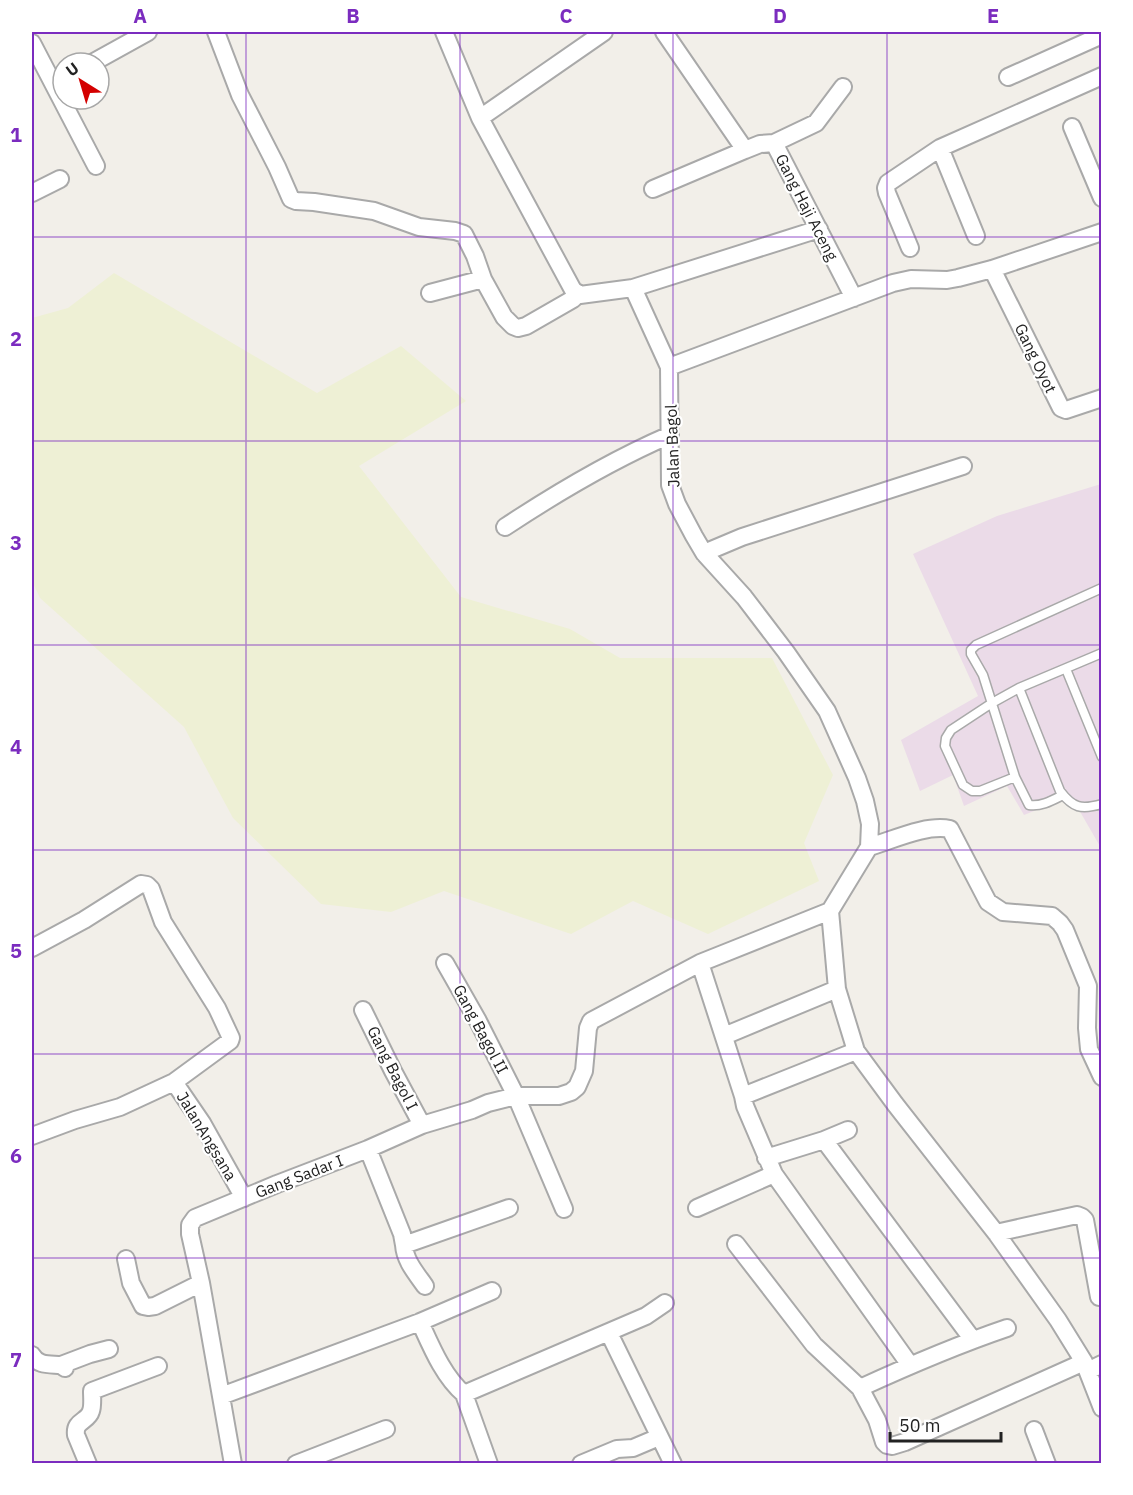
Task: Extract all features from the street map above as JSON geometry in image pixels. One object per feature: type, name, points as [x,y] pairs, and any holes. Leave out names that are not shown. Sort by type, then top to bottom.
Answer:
[{"type":"street","points":[[111,52],[148,32]]},
{"type":"street","points":[[216,32],[240,95],[291,199],[374,211],[419,227],[460,232],[466,237],[483,279],[508,322],[518,328],[558,308],[578,294],[633,288],[819,229]]},
{"type":"street","points":[[444,32],[480,118],[573,290],[578,294]]},
{"type":"street","points":[[480,118],[604,32]]},
{"type":"street","points":[[664,32],[745,150]]},
{"type":"street","points":[[1008,77],[1101,35]]},
{"type":"street","points":[[33,49],[51,73]]},
{"type":"street","points":[[910,248],[886,188],[888,183],[940,148],[1101,76]]},
{"type":"street","points":[[774,143],[816,123],[843,87]]},
{"type":"street","points":[[71,111],[96,166]]},
{"type":"street","points":[[1072,127],[1101,198]]},
{"type":"street","name":"Gang Haji Aceng","points":[[653,189],[760,144],[774,143],[854,298]]},
{"type":"street","points":[[940,148],[976,236]]},
{"type":"street","points":[[32,193],[60,179]]},
{"type":"street","points":[[633,288],[669,367],[902,280],[947,280],[992,269],[1101,232]]},
{"type":"street","name":"Gang Oyot","points":[[992,269],[1060,408],[1066,410],[1101,398]]},
{"type":"street","points":[[430,293],[483,279]]},
{"type":"street","name":"Jalan Bagol","points":[[669,367],[670,485],[677,504],[704,553],[744,597],[827,711],[865,801],[870,824],[869,847]]},
{"type":"street","points":[[505,527],[597,471],[670,435]]},
{"type":"street","points":[[704,553],[742,537],[963,466]]},
{"type":"street","points":[[1101,1077],[1089,1049],[1087,1028],[1089,986],[1060,923],[1052,916],[1003,912],[988,902],[950,829],[941,827],[927,829],[869,847],[830,911],[837,989],[856,1051],[996,1233],[1091,1366],[1101,1408]]},
{"type":"street","points":[[32,948],[84,920],[141,884],[147,885],[151,889],[164,922],[217,1008],[231,1038],[174,1082]]},
{"type":"street","points":[[830,911],[700,963],[745,1106],[774,1174],[910,1365]]},
{"type":"street","name":"Gang Bagol II","points":[[445,963],[516,1096],[564,1209]]},
{"type":"street","name":"Gang Sadar I","points":[[232,1464],[201,1283],[190,1234],[190,1225],[195,1218],[422,1125],[516,1096],[559,1096],[571,1092],[577,1087],[584,1071],[589,1023],[700,963]]},
{"type":"street","points":[[724,1036],[837,989]]},
{"type":"street","name":"Gang Bagol I","points":[[363,1011],[422,1125]]},
{"type":"street","points":[[743,1096],[856,1051]]},
{"type":"street","name":"JalanAngsana","points":[[32,1136],[53,1127],[120,1107],[174,1082],[202,1123],[244,1198]]},
{"type":"street","points":[[766,1158],[848,1130]]},
{"type":"street","points":[[824,1140],[973,1340]]},
{"type":"street","points":[[368,1149],[402,1234],[405,1254],[425,1286]]},
{"type":"street","points":[[697,1208],[774,1174]]},
{"type":"street","points":[[404,1245],[509,1208]]},
{"type":"street","points":[[996,1233],[1077,1215],[1082,1217],[1085,1220],[1099,1298]]},
{"type":"street","points":[[736,1244],[814,1345],[860,1388],[877,1420],[887,1446],[905,1442],[1091,1366]]},
{"type":"street","points":[[126,1259],[131,1284],[143,1306],[155,1306],[201,1283]]},
{"type":"street","points":[[221,1396],[420,1322],[492,1291]]},
{"type":"street","points":[[464,1394],[609,1333],[646,1316],[665,1303]]},
{"type":"street","points":[[420,1322],[441,1364],[456,1387],[464,1394],[489,1464]]},
{"type":"street","points":[[860,1388],[910,1365],[1007,1328]]},
{"type":"street","points":[[609,1333],[673,1464]]},
{"type":"street","points":[[32,1355],[34,1360],[40,1364],[63,1366],[90,1354],[109,1349]]},
{"type":"street","points":[[88,1464],[75,1430],[91,1411],[92,1391],[158,1366]]},
{"type":"street","points":[[296,1464],[316,1460],[386,1429]]},
{"type":"street","points":[[1029,1464],[1046,1460],[1034,1430]]},
{"type":"street","points":[[581,1464],[617,1449],[633,1448],[659,1437]]},
{"type":"lane","points":[[1063,795],[1043,804],[1029,805],[1015,777],[983,675],[971,654],[976,645],[1101,588]]},
{"type":"lane","points":[[1015,777],[980,791],[972,791],[963,785],[945,746],[946,738],[951,730],[1019,688],[1101,652]]},
{"type":"lane","points":[[1066,669],[1101,757]]},
{"type":"lane","points":[[1019,688],[1063,795],[1082,808],[1101,804]]},
{"type":"shaded area","points":[[1101,484],[1101,848],[1071,796],[1024,815],[1007,786],[964,806],[953,775],[920,791],[901,740],[978,696],[913,554],[997,516]]},
{"type":"green space","points":[[114,273],[317,393],[401,346],[466,401],[359,466],[461,597],[570,629],[620,658],[772,658],[833,775],[804,843],[819,881],[708,934],[633,901],[571,934],[444,891],[391,912],[321,904],[233,818],[184,727],[40,598],[32,581],[32,318],[68,308]]}]
